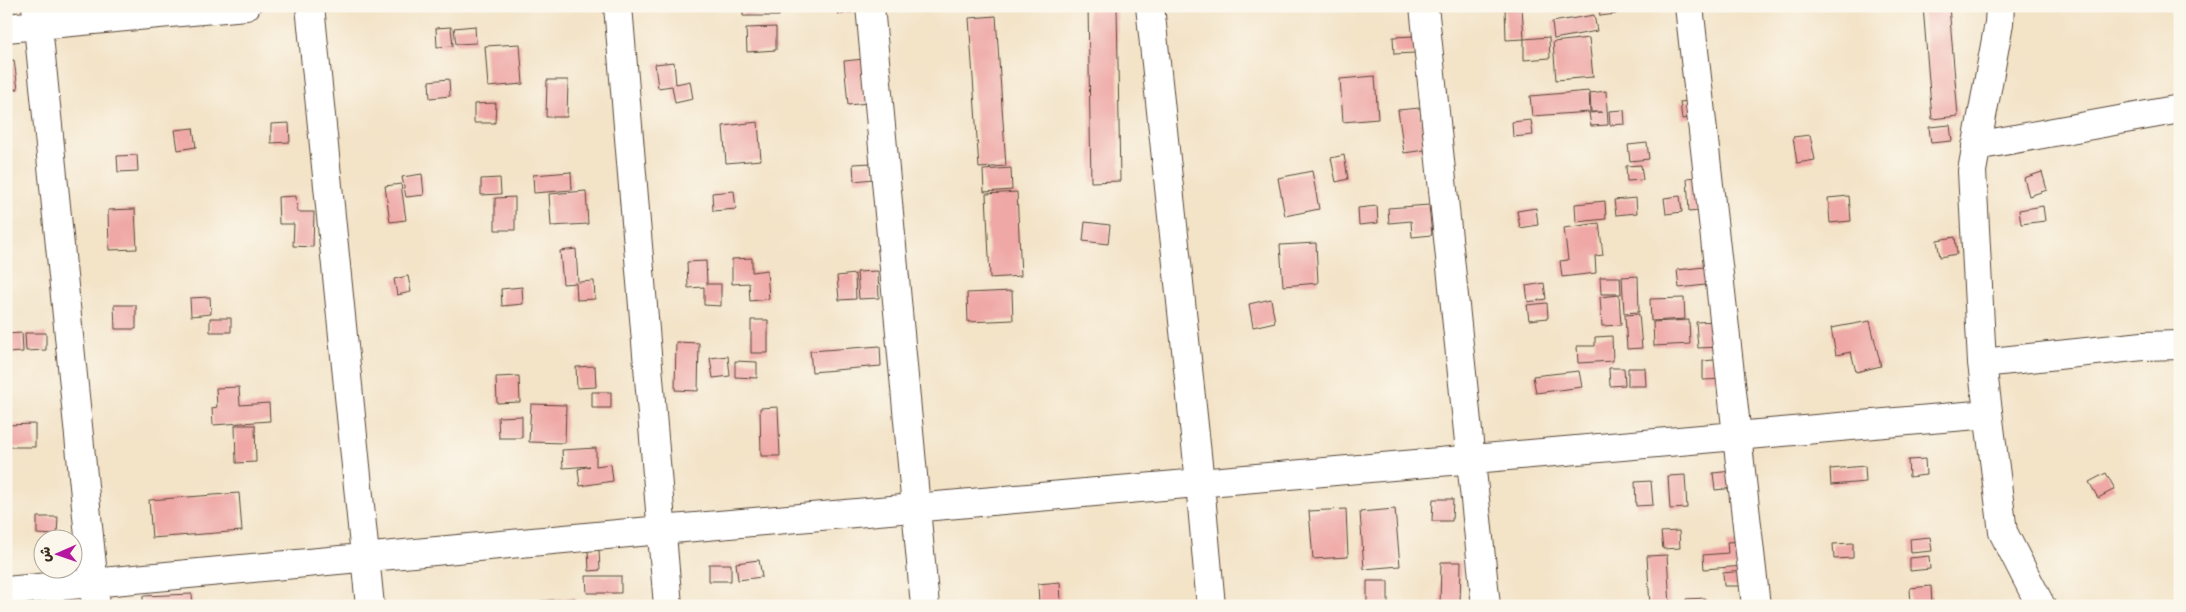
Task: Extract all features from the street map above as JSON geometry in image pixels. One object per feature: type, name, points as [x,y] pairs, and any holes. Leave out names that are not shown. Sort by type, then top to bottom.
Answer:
[{"type":"street","points":[[6,28],[37,16],[246,6]]},
{"type":"street","points":[[310,6],[370,606]]},
{"type":"street","points":[[618,6],[668,606]]},
{"type":"street","points":[[870,6],[918,508],[925,606]]},
{"type":"street","points":[[1150,6],[1200,482],[1210,606]]},
{"type":"street","points":[[1424,6],[1486,606]]},
{"type":"street","points":[[1689,6],[1756,606]]},
{"type":"street","points":[[2000,6],[1999,23],[1972,171],[1982,364],[2003,532],[2041,606]]},
{"type":"street","points":[[37,16],[95,595]]},
{"type":"street","points":[[1976,146],[2180,109]]},
{"type":"street","points":[[1982,364],[2143,346],[2180,345]]},
{"type":"street","points":[[6,591],[95,595],[366,557],[1471,458],[1988,414]]},
{"type":"building","points":[[743,6],[779,6],[779,16],[743,16]]},
{"type":"building","points":[[837,6],[857,6],[858,11],[838,14]]},
{"type":"building","points":[[1088,6],[1117,6],[1120,181],[1091,182]]},
{"type":"building","points":[[1522,6],[1524,39],[1506,40],[1505,7]]},
{"type":"building","points":[[1599,6],[1616,6],[1616,14],[1600,16]]},
{"type":"building","points":[[1796,6],[1824,6],[1824,8],[1797,9]]},
{"type":"building","points":[[1923,6],[1949,6],[1958,116],[1932,119]]},
{"type":"building","points":[[1594,15],[1597,31],[1554,39],[1552,22]]},
{"type":"building","points":[[996,16],[1006,166],[979,168],[969,18]]},
{"type":"building","points":[[475,26],[476,43],[456,44],[454,28]]},
{"type":"building","points":[[451,27],[453,46],[437,47],[436,28]]},
{"type":"building","points":[[776,27],[776,50],[747,52],[746,28]]},
{"type":"building","points":[[1414,36],[1415,53],[1394,54],[1393,37]]},
{"type":"building","points":[[1549,37],[1550,58],[1524,60],[1524,39]]},
{"type":"building","points":[[1589,38],[1593,77],[1556,80],[1553,42]]},
{"type":"building","points":[[520,44],[523,84],[488,87],[485,46]]},
{"type":"building","points":[[864,59],[868,103],[848,105],[844,61]]},
{"type":"building","points":[[14,60],[18,89],[6,90],[6,61]]},
{"type":"building","points":[[674,62],[676,84],[690,81],[693,99],[675,103],[672,86],[658,88],[655,64]]},
{"type":"building","points":[[1375,76],[1378,119],[1343,122],[1340,79]]},
{"type":"building","points":[[449,79],[450,96],[430,98],[429,81]]},
{"type":"building","points":[[547,80],[568,80],[567,117],[546,117]]},
{"type":"building","points":[[1589,91],[1590,112],[1532,116],[1530,96]]},
{"type":"building","points":[[1606,91],[1608,125],[1591,126],[1589,113],[1602,112],[1591,112],[1590,93]]},
{"type":"building","points":[[1697,100],[1698,117],[1682,119],[1680,102]]},
{"type":"building","points":[[496,103],[495,123],[474,123],[474,104]]},
{"type":"building","points":[[1420,108],[1425,150],[1404,153],[1398,110]]},
{"type":"building","points":[[1624,110],[1625,124],[1610,125],[1609,111]]},
{"type":"building","points":[[1531,120],[1533,135],[1513,137],[1512,122]]},
{"type":"building","points":[[758,122],[761,160],[726,163],[723,126]]},
{"type":"building","points":[[289,123],[290,142],[271,143],[271,124]]},
{"type":"building","points":[[1950,125],[1952,141],[1931,143],[1929,127]]},
{"type":"building","points":[[193,128],[196,147],[178,150],[175,130]]},
{"type":"building","points":[[1810,135],[1815,160],[1797,163],[1793,137]]},
{"type":"building","points":[[1647,143],[1649,159],[1630,161],[1628,145]]},
{"type":"building","points":[[137,155],[138,171],[118,172],[117,156]]},
{"type":"building","points":[[1344,155],[1348,179],[1336,182],[1331,158]]},
{"type":"building","points":[[873,163],[874,179],[854,181],[853,164]]},
{"type":"building","points":[[1641,165],[1643,180],[1627,181],[1626,166]]},
{"type":"building","points":[[1011,168],[1012,190],[984,192],[983,170]]},
{"type":"building","points":[[1312,171],[1319,209],[1285,216],[1278,178]]},
{"type":"building","points":[[571,172],[572,190],[534,193],[533,175]]},
{"type":"building","points":[[2042,172],[2047,190],[2029,196],[2024,178]]},
{"type":"building","points":[[422,174],[424,195],[406,197],[402,177]]},
{"type":"building","points":[[1705,176],[1708,210],[1689,212],[1687,178]]},
{"type":"building","points":[[500,178],[501,194],[481,195],[481,179]]},
{"type":"building","points":[[401,184],[406,220],[390,222],[385,186]]},
{"type":"building","points":[[586,191],[588,224],[551,226],[549,194]]},
{"type":"building","points":[[734,191],[736,209],[713,211],[712,193]]},
{"type":"building","points":[[1017,192],[1021,276],[990,278],[986,194]]},
{"type":"building","points":[[296,196],[297,212],[314,212],[313,247],[293,246],[294,224],[279,224],[278,197]]},
{"type":"building","points":[[1680,196],[1682,212],[1666,214],[1664,198]]},
{"type":"building","points":[[1849,196],[1851,221],[1830,223],[1828,198]]},
{"type":"building","points":[[515,197],[515,230],[495,230],[495,198]]},
{"type":"building","points":[[1636,198],[1637,213],[1616,215],[1614,200]]},
{"type":"building","points":[[1605,201],[1606,219],[1576,222],[1575,204]]},
{"type":"building","points":[[1429,205],[1432,235],[1412,237],[1411,221],[1389,223],[1388,208]]},
{"type":"building","points":[[1377,206],[1378,223],[1359,225],[1358,208]]},
{"type":"building","points":[[2043,206],[2045,221],[2021,224],[2019,210]]},
{"type":"building","points":[[1536,208],[1538,225],[1520,228],[1517,211]]},
{"type":"building","points":[[135,209],[137,249],[109,250],[108,210]]},
{"type":"building","points":[[1085,222],[1110,225],[1108,244],[1083,241]]},
{"type":"building","points":[[1599,223],[1603,255],[1595,256],[1596,273],[1562,277],[1560,261],[1568,260],[1564,228]]},
{"type":"building","points":[[1955,237],[1957,254],[1940,257],[1937,240]]},
{"type":"building","points":[[1316,243],[1318,283],[1283,286],[1280,245]]},
{"type":"building","points":[[576,249],[578,282],[594,281],[595,299],[577,300],[576,283],[563,284],[560,251]]},
{"type":"building","points":[[752,258],[752,272],[767,270],[769,299],[750,301],[749,283],[732,284],[732,259]]},
{"type":"building","points":[[706,261],[707,284],[721,284],[721,306],[704,305],[704,287],[688,288],[687,262]]},
{"type":"building","points":[[1713,266],[1714,284],[1679,288],[1677,270]]},
{"type":"building","points":[[878,271],[879,298],[859,299],[857,272]]},
{"type":"building","points":[[855,274],[856,299],[839,300],[837,276]]},
{"type":"building","points":[[408,276],[411,292],[397,295],[394,279]]},
{"type":"building","points":[[1638,276],[1639,312],[1624,313],[1622,277]]},
{"type":"building","points":[[1600,277],[1620,277],[1621,294],[1601,294]]},
{"type":"building","points":[[1544,283],[1546,299],[1528,302],[1526,286]]},
{"type":"building","points":[[522,287],[523,304],[502,306],[501,289]]},
{"type":"building","points":[[1012,291],[1013,320],[968,322],[967,293]]},
{"type":"building","points":[[1619,295],[1621,325],[1602,326],[1600,297]]},
{"type":"building","points":[[210,297],[211,314],[191,316],[190,298]]},
{"type":"building","points":[[1684,298],[1685,319],[1651,321],[1650,299]]},
{"type":"building","points":[[1271,299],[1275,322],[1253,327],[1249,304]]},
{"type":"building","points":[[1547,303],[1548,318],[1529,320],[1527,305]]},
{"type":"building","points":[[114,305],[136,305],[136,329],[115,329]]},
{"type":"building","points":[[1639,314],[1642,348],[1627,349],[1625,315]]},
{"type":"building","points":[[210,318],[231,318],[231,332],[210,332]]},
{"type":"building","points":[[751,320],[768,320],[768,353],[751,353]]},
{"type":"building","points":[[1689,320],[1690,344],[1654,346],[1653,322]]},
{"type":"building","points":[[1718,321],[1720,347],[1698,348],[1696,322]]},
{"type":"building","points":[[1870,321],[1881,366],[1856,372],[1851,352],[1836,355],[1831,328]]},
{"type":"building","points":[[22,333],[23,352],[6,353],[6,334]]},
{"type":"building","points":[[25,333],[46,333],[46,350],[26,351]]},
{"type":"building","points":[[1612,336],[1613,361],[1578,363],[1577,346],[1595,346],[1595,337]]},
{"type":"building","points":[[676,342],[699,343],[698,391],[675,390]]},
{"type":"building","points":[[880,346],[881,366],[812,372],[810,351]]},
{"type":"building","points":[[728,356],[730,376],[713,378],[710,358]]},
{"type":"building","points":[[1724,359],[1725,379],[1703,380],[1703,361]]},
{"type":"building","points":[[735,361],[757,362],[757,378],[735,377]]},
{"type":"building","points":[[595,366],[596,387],[577,388],[576,367]]},
{"type":"building","points":[[1609,368],[1624,368],[1625,385],[1610,386]]},
{"type":"building","points":[[1628,368],[1645,368],[1646,386],[1628,386]]},
{"type":"building","points":[[1579,371],[1582,387],[1536,393],[1533,376]]},
{"type":"building","points":[[519,376],[520,402],[497,403],[496,377]]},
{"type":"building","points":[[239,387],[240,405],[269,403],[270,421],[213,425],[212,408],[217,407],[216,388]]},
{"type":"building","points":[[592,392],[611,392],[611,408],[592,408]]},
{"type":"building","points":[[531,404],[566,405],[565,443],[529,442]]},
{"type":"building","points":[[778,407],[780,456],[761,456],[760,408]]},
{"type":"building","points":[[522,416],[522,438],[499,438],[498,417]]},
{"type":"building","points":[[35,424],[35,447],[6,447],[6,425]]},
{"type":"building","points":[[235,425],[255,425],[256,462],[236,463]]},
{"type":"building","points":[[596,448],[596,466],[611,464],[613,481],[580,486],[578,469],[590,466],[563,468],[562,450]]},
{"type":"building","points":[[1925,459],[1926,475],[1909,477],[1908,460]]},
{"type":"building","points":[[1865,466],[1866,482],[1831,485],[1830,469]]},
{"type":"building","points":[[1732,471],[1734,488],[1715,490],[1713,473]]},
{"type":"building","points":[[2106,473],[2115,489],[2098,498],[2089,482]]},
{"type":"building","points":[[1685,475],[1687,508],[1670,509],[1668,476]]},
{"type":"building","points":[[1651,481],[1653,505],[1636,506],[1635,482]]},
{"type":"building","points":[[239,493],[242,531],[152,538],[149,500]]},
{"type":"building","points":[[1433,499],[1453,499],[1452,521],[1432,521]]},
{"type":"building","points":[[1346,509],[1348,557],[1313,559],[1309,511]]},
{"type":"building","points":[[1395,509],[1400,566],[1364,569],[1360,512]]},
{"type":"building","points":[[37,517],[58,517],[57,530],[37,530]]},
{"type":"building","points":[[1679,531],[1680,548],[1663,549],[1661,532]]},
{"type":"building","points":[[1930,537],[1932,551],[1911,553],[1910,539]]},
{"type":"building","points":[[1741,541],[1744,566],[1704,569],[1703,555],[1728,553],[1727,542]]},
{"type":"building","points":[[1853,543],[1853,558],[1834,559],[1833,544]]},
{"type":"building","points":[[588,550],[599,550],[600,570],[589,571]]},
{"type":"building","points":[[1667,555],[1670,606],[1650,606],[1647,556]]},
{"type":"building","points":[[1929,556],[1930,569],[1910,571],[1910,558]]},
{"type":"building","points":[[759,560],[762,577],[738,580],[736,563]]},
{"type":"building","points":[[1441,562],[1461,562],[1460,606],[1440,606]]},
{"type":"building","points":[[709,564],[731,564],[731,581],[709,581]]},
{"type":"building","points":[[1742,571],[1742,586],[1724,586],[1723,573]]},
{"type":"building","points":[[586,576],[621,576],[621,593],[587,593]]},
{"type":"building","points":[[1367,581],[1388,581],[1388,606],[1367,606]]},
{"type":"building","points":[[1060,582],[1061,602],[1039,604],[1038,584]]},
{"type":"building","points":[[1931,586],[1932,606],[1911,606],[1910,588]]},
{"type":"building","points":[[192,594],[193,606],[143,606],[143,596]]},
{"type":"building","points":[[575,598],[576,606],[541,606],[540,601]]},
{"type":"building","points":[[1705,598],[1705,606],[1687,606],[1686,599]]}]
